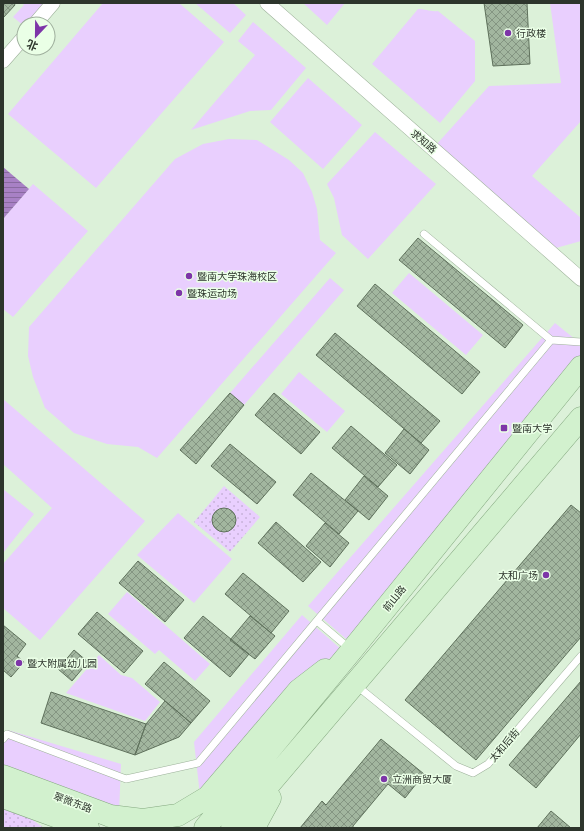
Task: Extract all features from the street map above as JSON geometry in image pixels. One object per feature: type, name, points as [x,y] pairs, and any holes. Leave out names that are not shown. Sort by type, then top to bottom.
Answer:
[{"type":"main road","name":"前山路","points":[[205,828],[352,650],[581,367]]},
{"type":"main road","points":[[232,828],[581,418]]},
{"type":"main road","points":[[110,816],[143,820],[178,815],[208,797],[299,690],[352,650]]},
{"type":"main road","points":[[255,828],[297,752]]},
{"type":"main road","name":"翠微东路","points":[[3,776],[142,828]]},
{"type":"main road","points":[[3,798],[45,828]]},
{"type":"main road","name":"翠微东路","points":[[3,798],[88,828]]},
{"type":"street","points":[[42,16],[53,3]]},
{"type":"street","name":"求知路","points":[[267,3],[581,279]]},
{"type":"street","points":[[3,61],[16,46]]},
{"type":"lane","points":[[424,234],[551,340],[581,342]]},
{"type":"lane","points":[[3,739],[7,734],[126,779],[198,763],[551,340]]},
{"type":"lane","points":[[317,621],[352,650]]},
{"type":"lane","name":"太和后街","points":[[355,685],[456,766],[473,773],[488,764],[581,656]]},
{"type":"shaded area","points":[[22,3],[46,3],[35,16],[16,16],[16,19],[13,17],[24,5]]},
{"type":"shaded area","points":[[103,3],[179,3],[224,42],[96,188],[8,114]]},
{"type":"shaded area","points":[[195,3],[233,3],[246,15],[230,33]]},
{"type":"shaded area","points":[[303,3],[345,3],[327,25]]},
{"type":"shaded area","points":[[550,3],[581,3],[581,121],[532,176],[581,218],[581,241],[556,248],[436,145],[489,86],[561,83]]},
{"type":"shaded area","points":[[418,9],[438,11],[475,41],[475,81],[440,123],[372,64]]},
{"type":"shaded area","points":[[253,22],[306,68],[271,110],[250,111],[191,130],[255,55],[238,41]]},
{"type":"shaded area","points":[[308,78],[362,125],[323,169],[270,122]]},
{"type":"shaded area","points":[[375,132],[436,184],[368,259],[342,235],[334,198],[327,184]]},
{"type":"shaded area","name":"暨珠运动场","points":[[229,139],[257,140],[289,160],[303,173],[312,192],[317,209],[320,240],[336,253],[157,458],[138,447],[107,444],[74,433],[45,408],[33,377],[28,356],[29,327],[175,159],[203,144]]},
{"type":"shaded area","points":[[3,167],[29,189],[3,219]]},
{"type":"shaded area","points":[[33,184],[88,231],[13,317],[3,309],[3,219]]},
{"type":"shaded area","points":[[409,273],[483,335],[466,355],[392,293]]},
{"type":"shaded area","points":[[330,278],[344,290],[244,405],[230,393]]},
{"type":"shaded area","points":[[555,323],[581,344],[581,361],[352,644],[308,606]]},
{"type":"shaded area","points":[[299,372],[345,411],[327,432],[281,394]]},
{"type":"shaded area","points":[[3,399],[145,521],[40,640],[3,608],[3,564],[52,508],[3,464]]},
{"type":"shaded area","points":[[224,486],[260,517],[230,552],[194,522]]},
{"type":"shaded area","points":[[3,489],[34,514],[3,553]]},
{"type":"shaded area","points":[[178,513],[232,559],[194,603],[137,555]]},
{"type":"shaded area","points":[[127,592],[210,664],[195,681],[159,650],[155,654],[108,614]]},
{"type":"shaded area","points":[[302,615],[342,650],[296,681],[200,795],[194,742]]},
{"type":"shaded area","points":[[99,655],[121,675],[132,678],[160,702],[145,721],[66,693]]},
{"type":"shaded area","points":[[8,730],[121,764],[119,813],[3,772],[3,739]]},
{"type":"shaded area","points":[[3,799],[44,828],[3,828]]},
{"type":"building","points":[[3,3],[14,3],[15,5],[3,18]]},
{"type":"building","name":"行政楼","points":[[484,3],[527,3],[530,64],[493,66]]},
{"type":"building","points":[[418,238],[523,325],[505,348],[399,260]]},
{"type":"building","points":[[375,284],[480,372],[462,394],[357,306]]},
{"type":"building","points":[[335,333],[440,421],[421,443],[316,355]]},
{"type":"building","points":[[230,393],[244,405],[196,464],[180,450]]},
{"type":"building","points":[[274,393],[320,432],[301,454],[255,415]]},
{"type":"building","points":[[351,426],[397,465],[378,487],[332,448]]},
{"type":"building","points":[[404,429],[429,450],[410,474],[385,453]]},
{"type":"building","points":[[230,444],[276,482],[257,504],[211,466]]},
{"type":"building","points":[[311,473],[358,511],[339,534],[293,495]]},
{"type":"building","points":[[364,476],[388,496],[369,520],[345,500]]},
{"type":"building","name":"太和广场","points":[[571,505],[581,513],[581,637],[476,760],[405,700]]},
{"type":"building","points":[[224,508],[232,512],[236,520],[232,528],[224,532],[216,528],[212,520],[216,512]]},
{"type":"building","points":[[276,522],[321,562],[303,582],[258,543]]},
{"type":"building","points":[[325,523],[349,543],[330,567],[306,546]]},
{"type":"building","points":[[138,561],[184,600],[165,622],[119,583]]},
{"type":"building","points":[[243,573],[289,611],[271,633],[225,594]]},
{"type":"building","points":[[97,612],[143,651],[124,673],[78,634]]},
{"type":"building","points":[[203,616],[249,654],[230,677],[184,638]]},
{"type":"building","points":[[250,616],[275,636],[255,659],[230,640]]},
{"type":"building","points":[[3,625],[26,644],[17,656],[24,662],[11,677],[3,670]]},
{"type":"building","points":[[74,650],[88,662],[72,681],[58,669]]},
{"type":"building","points":[[164,662],[210,701],[191,723],[145,684]]},
{"type":"building","points":[[581,681],[581,734],[536,788],[509,765]]},
{"type":"building","points":[[51,692],[146,724],[135,755],[41,723]]},
{"type":"building","points":[[165,701],[191,723],[179,737],[135,755],[146,724]]},
{"type":"building","name":"立洲商贸大厦","points":[[381,739],[424,774],[405,798],[388,784],[353,826],[353,828],[300,828],[322,801],[326,805]]},
{"type":"building","points":[[551,811],[571,828],[537,828]]},
{"type":"place","name":"行政楼","points":[[508,33]]},
{"type":"place","name":"暨南大学珠海校区","points":[[189,276]]},
{"type":"place","name":"暨珠运动场","points":[[179,293]]},
{"type":"place","name":"暨南大学","points":[[504,428]]},
{"type":"place","name":"太和广场","points":[[546,575]]},
{"type":"place","name":"暨大附属幼儿园","points":[[19,663]]},
{"type":"place","name":"立洲商贸大厦","points":[[384,779]]}]
